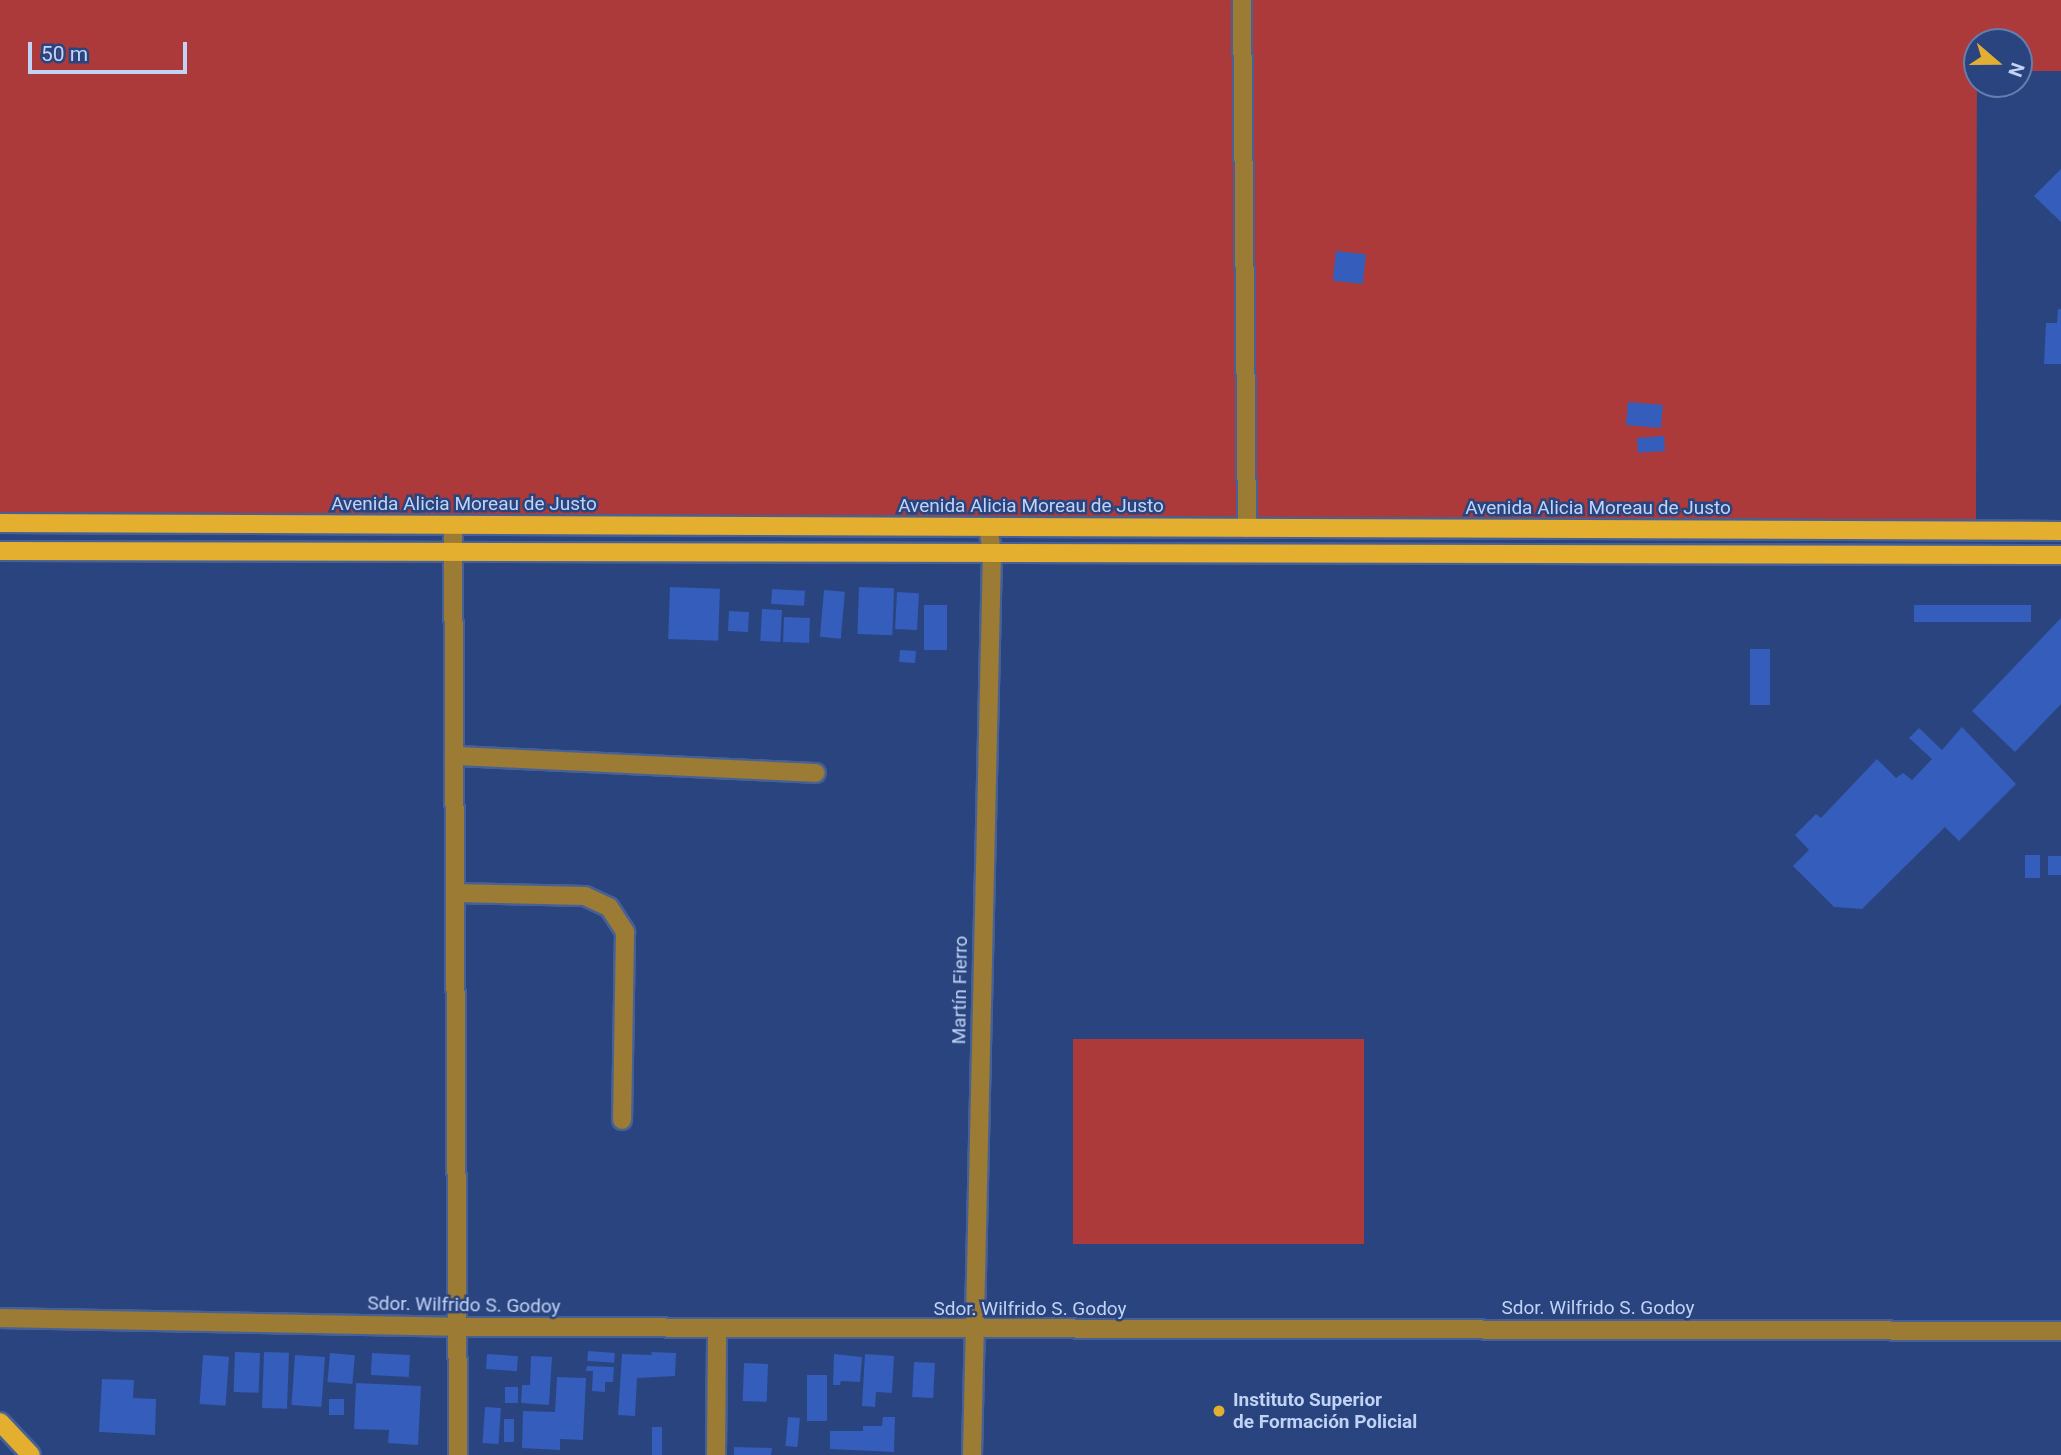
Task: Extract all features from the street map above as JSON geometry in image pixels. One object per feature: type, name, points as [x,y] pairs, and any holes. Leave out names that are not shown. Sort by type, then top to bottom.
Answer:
[{"type":"main road","name":"Avenida Alicia Moreau de Justo","points":[[0,523],[2061,531]]},
{"type":"main road","points":[[0,551],[2061,555]]},
{"type":"main road","points":[[0,1422],[31,1455]]},
{"type":"street","points":[[1242,0],[1247,528]]},
{"type":"street","points":[[453,525],[456,551],[458,1455]]},
{"type":"street","name":"Martín Fierro","points":[[972,1455],[992,552],[988,527]]},
{"type":"street","points":[[456,756],[817,773]]},
{"type":"street","points":[[456,893],[584,896],[609,907],[625,932],[622,1119]]},
{"type":"street","name":"Sdor. Wilfrido S. Godoy","points":[[0,1318],[458,1327],[2061,1331]]},
{"type":"street","points":[[716,1455],[717,1328]]},
{"type":"shaded area","points":[[0,0],[2061,0],[2061,71],[2033,71],[2033,28],[1963,28],[1963,98],[1977,98],[1976,528],[0,524]]},
{"type":"shaded area","points":[[1073,1039],[1364,1039],[1364,1244],[1073,1244]]},
{"type":"building","points":[[2061,169],[2061,222],[2034,196]]},
{"type":"building","points":[[1336,251],[1366,254],[1363,284],[1333,281]]},
{"type":"building","points":[[2058,309],[2061,309],[2061,364],[2044,364],[2046,323],[2057,323]]},
{"type":"building","points":[[1628,402],[1663,405],[1661,428],[1626,425]]},
{"type":"building","points":[[1664,436],[1665,451],[1638,453],[1637,438]]},
{"type":"building","points":[[670,587],[720,589],[718,641],[668,639]]},
{"type":"building","points":[[859,587],[894,588],[892,635],[857,634]]},
{"type":"building","points":[[772,589],[805,591],[804,606],[771,604]]},
{"type":"building","points":[[824,590],[845,592],[841,639],[820,637]]},
{"type":"building","points":[[897,592],[919,593],[917,630],[895,629]]},
{"type":"building","points":[[924,605],[947,605],[947,650],[924,650]]},
{"type":"building","points":[[1914,605],[2031,605],[2031,622],[1914,622]]},
{"type":"building","points":[[762,609],[782,610],[780,642],[760,641]]},
{"type":"building","points":[[729,611],[749,612],[748,632],[728,631]]},
{"type":"building","points":[[784,617],[810,618],[809,643],[783,642]]},
{"type":"building","points":[[2061,618],[2061,704],[2015,752],[1972,711]]},
{"type":"building","points":[[1750,649],[1770,649],[1770,705],[1750,705]]},
{"type":"building","points":[[900,650],[916,651],[915,663],[899,662]]},
{"type":"building","points":[[1962,727],[2016,784],[1959,841],[1945,827],[1862,909],[1834,907],[1793,866],[1809,850],[1795,835],[1816,814],[1821,818],[1877,759],[1896,778],[1903,773],[1912,780],[1932,759],[1909,738],[1919,728],[1942,750]]},
{"type":"building","points":[[2025,855],[2040,855],[2040,878],[2025,878]]},
{"type":"building","points":[[2048,856],[2061,856],[2061,875],[2048,875]]},
{"type":"building","points":[[588,1351],[615,1353],[614,1363],[587,1361]]},
{"type":"building","points":[[235,1352],[260,1353],[259,1393],[234,1392]]},
{"type":"building","points":[[264,1352],[289,1353],[287,1409],[262,1408]]},
{"type":"building","points":[[651,1352],[676,1353],[675,1376],[637,1378],[635,1416],[618,1415],[622,1354],[652,1355]]},
{"type":"building","points":[[330,1353],[355,1355],[352,1384],[327,1382]]},
{"type":"building","points":[[372,1353],[410,1355],[409,1377],[371,1375]]},
{"type":"building","points":[[487,1354],[518,1356],[517,1371],[486,1369]]},
{"type":"building","points":[[834,1354],[862,1357],[860,1382],[841,1381],[840,1385],[833,1385]]},
{"type":"building","points":[[865,1354],[894,1356],[892,1393],[876,1392],[875,1407],[862,1406]]},
{"type":"building","points":[[203,1355],[229,1357],[226,1406],[200,1404]]},
{"type":"building","points":[[295,1355],[325,1357],[321,1407],[292,1405]]},
{"type":"building","points":[[531,1356],[552,1357],[549,1405],[521,1403],[522,1385],[530,1385]]},
{"type":"building","points":[[914,1362],[935,1363],[933,1398],[912,1397]]},
{"type":"building","points":[[744,1363],[768,1364],[767,1402],[743,1401]]},
{"type":"building","points":[[587,1366],[614,1367],[613,1382],[605,1382],[605,1392],[592,1391],[593,1371],[586,1371]]},
{"type":"building","points":[[807,1375],[827,1375],[827,1421],[807,1421]]},
{"type":"building","points":[[557,1377],[586,1378],[583,1440],[560,1439],[560,1450],[522,1448],[523,1411],[555,1412]]},
{"type":"building","points":[[102,1379],[134,1380],[133,1398],[156,1399],[155,1435],[99,1432]]},
{"type":"building","points":[[356,1383],[421,1386],[418,1445],[388,1443],[389,1430],[354,1429]]},
{"type":"building","points":[[505,1387],[518,1387],[518,1403],[505,1403]]},
{"type":"building","points":[[329,1399],[344,1399],[344,1415],[329,1415]]},
{"type":"building","points":[[485,1407],[501,1408],[498,1444],[482,1443]]},
{"type":"building","points":[[788,1417],[800,1418],[797,1447],[785,1446]]},
{"type":"building","points":[[883,1417],[895,1417],[894,1452],[830,1449],[830,1431],[863,1431],[863,1426],[882,1426]]},
{"type":"building","points":[[504,1419],[514,1419],[514,1442],[504,1442]]},
{"type":"building","points":[[652,1427],[662,1427],[662,1455],[652,1455]]},
{"type":"building","points":[[734,1447],[772,1448],[771,1455],[734,1455]]},
{"type":"place","name":"Instituto Superior de Formación Policial","points":[[1219,1411]]}]
